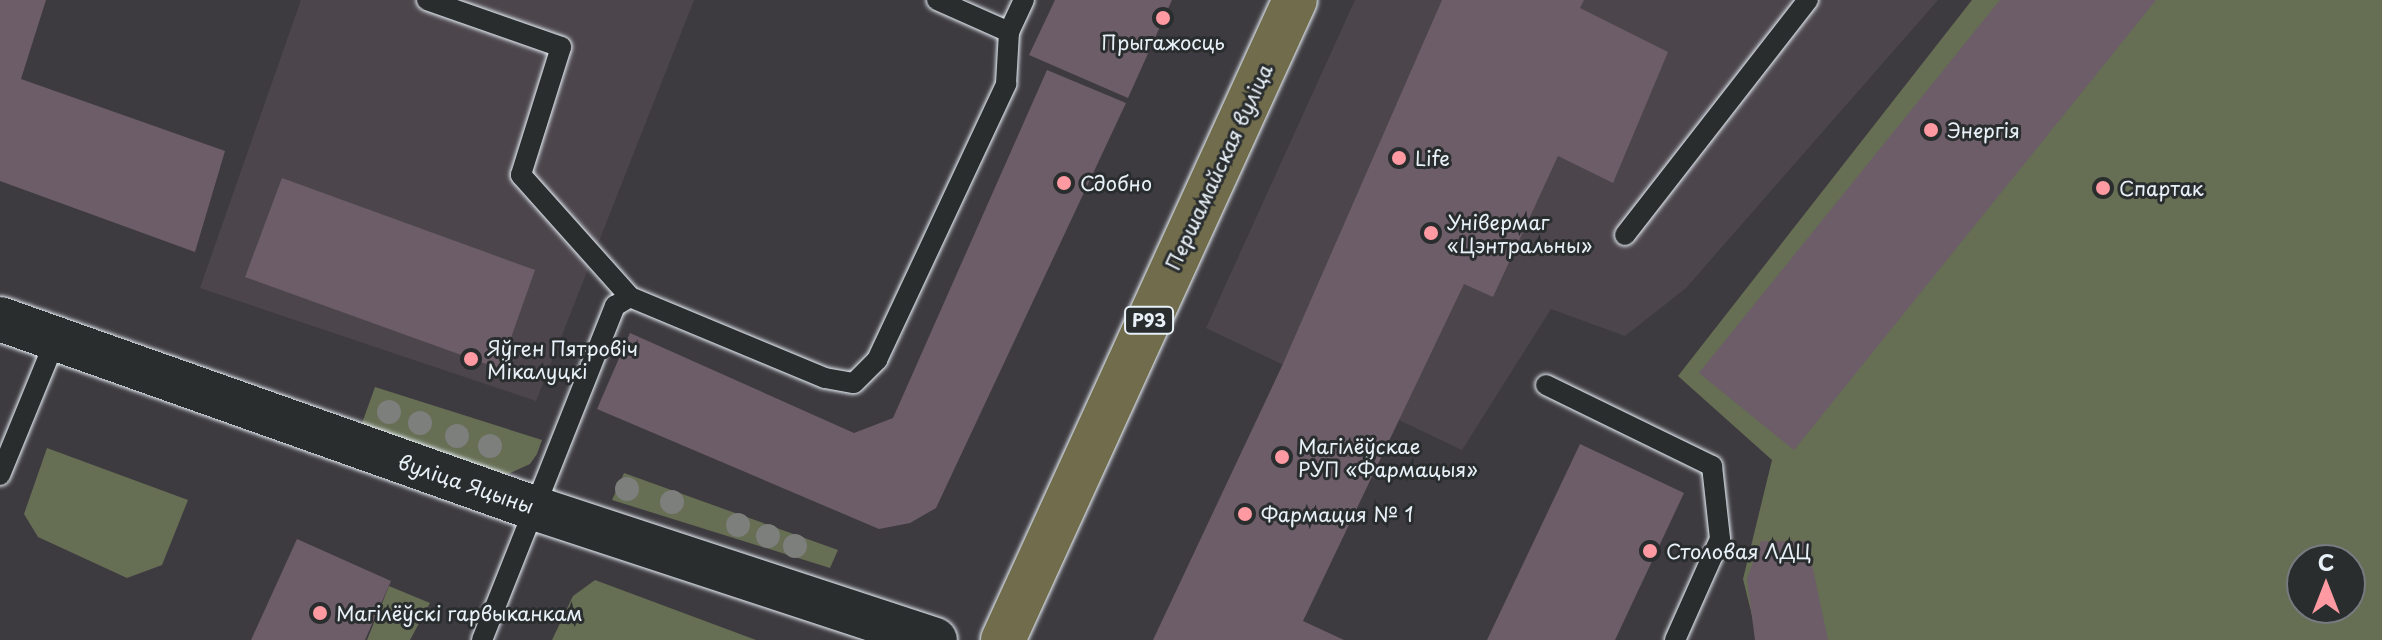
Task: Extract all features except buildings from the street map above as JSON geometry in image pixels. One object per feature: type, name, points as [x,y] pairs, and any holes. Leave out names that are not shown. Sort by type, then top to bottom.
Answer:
[{"type":"main road","name":"Першамайская вуліца","points":[[1003,640],[1295,0]]},
{"type":"street","name":"вуліца Яцыны","points":[[0,319],[534,508],[935,640]]},
{"type":"lane","points":[[427,0],[561,47],[521,175],[630,297],[784,364],[854,383],[877,360],[896,324],[1006,84],[1009,32],[1024,0]]},
{"type":"lane","points":[[937,0],[1009,32]]},
{"type":"lane","points":[[1625,235],[1808,0]]},
{"type":"lane","points":[[482,640],[615,306],[630,297]]},
{"type":"lane","points":[[0,475],[55,341]]},
{"type":"lane","points":[[1546,385],[1712,466],[1720,539],[1675,640]]},
{"type":"shaded area","points":[[301,0],[694,0],[536,401],[200,288]]},
{"type":"shaded area","points":[[1355,0],[1938,0],[1686,288],[1625,336],[1551,309],[1462,450],[1206,328]]},
{"type":"green space","name":"Спартак","points":[[1972,0],[2382,0],[2382,640],[1758,640],[1743,579],[1772,460],[1678,376]]},
{"type":"green space","points":[[375,387],[542,440],[537,454],[530,464],[506,475],[361,426]]},
{"type":"green space","points":[[47,448],[188,500],[162,565],[127,578],[38,537],[24,514]]},
{"type":"green space","points":[[624,473],[838,550],[830,568],[612,500]]},
{"type":"green space","points":[[595,580],[756,640],[552,640],[573,596]]},
{"type":"green space","points":[[389,586],[430,603],[410,640],[367,640]]},
{"type":"place","name":"Прыгажосць","points":[[1163,18]]},
{"type":"place","name":"Энергія","points":[[1931,130]]},
{"type":"place","name":"Life","points":[[1399,158]]},
{"type":"place","name":"Сдобно","points":[[1064,183]]},
{"type":"place","name":"Спартак","points":[[2103,188]]},
{"type":"place","name":"Універмаг «Цэнтральны»","points":[[1431,233]]},
{"type":"place","name":"Яўген Пятровіч Мікалуцкі","points":[[471,359]]},
{"type":"place","name":"Магілёўскае РУП «Фармацыя»","points":[[1282,457]]},
{"type":"place","name":"Фармация № 1","points":[[1245,514]]},
{"type":"place","name":"Столовая ЛДЦ","points":[[1650,551]]},
{"type":"place","name":"Магілёўскі гарвыканкам","points":[[320,613]]}]
